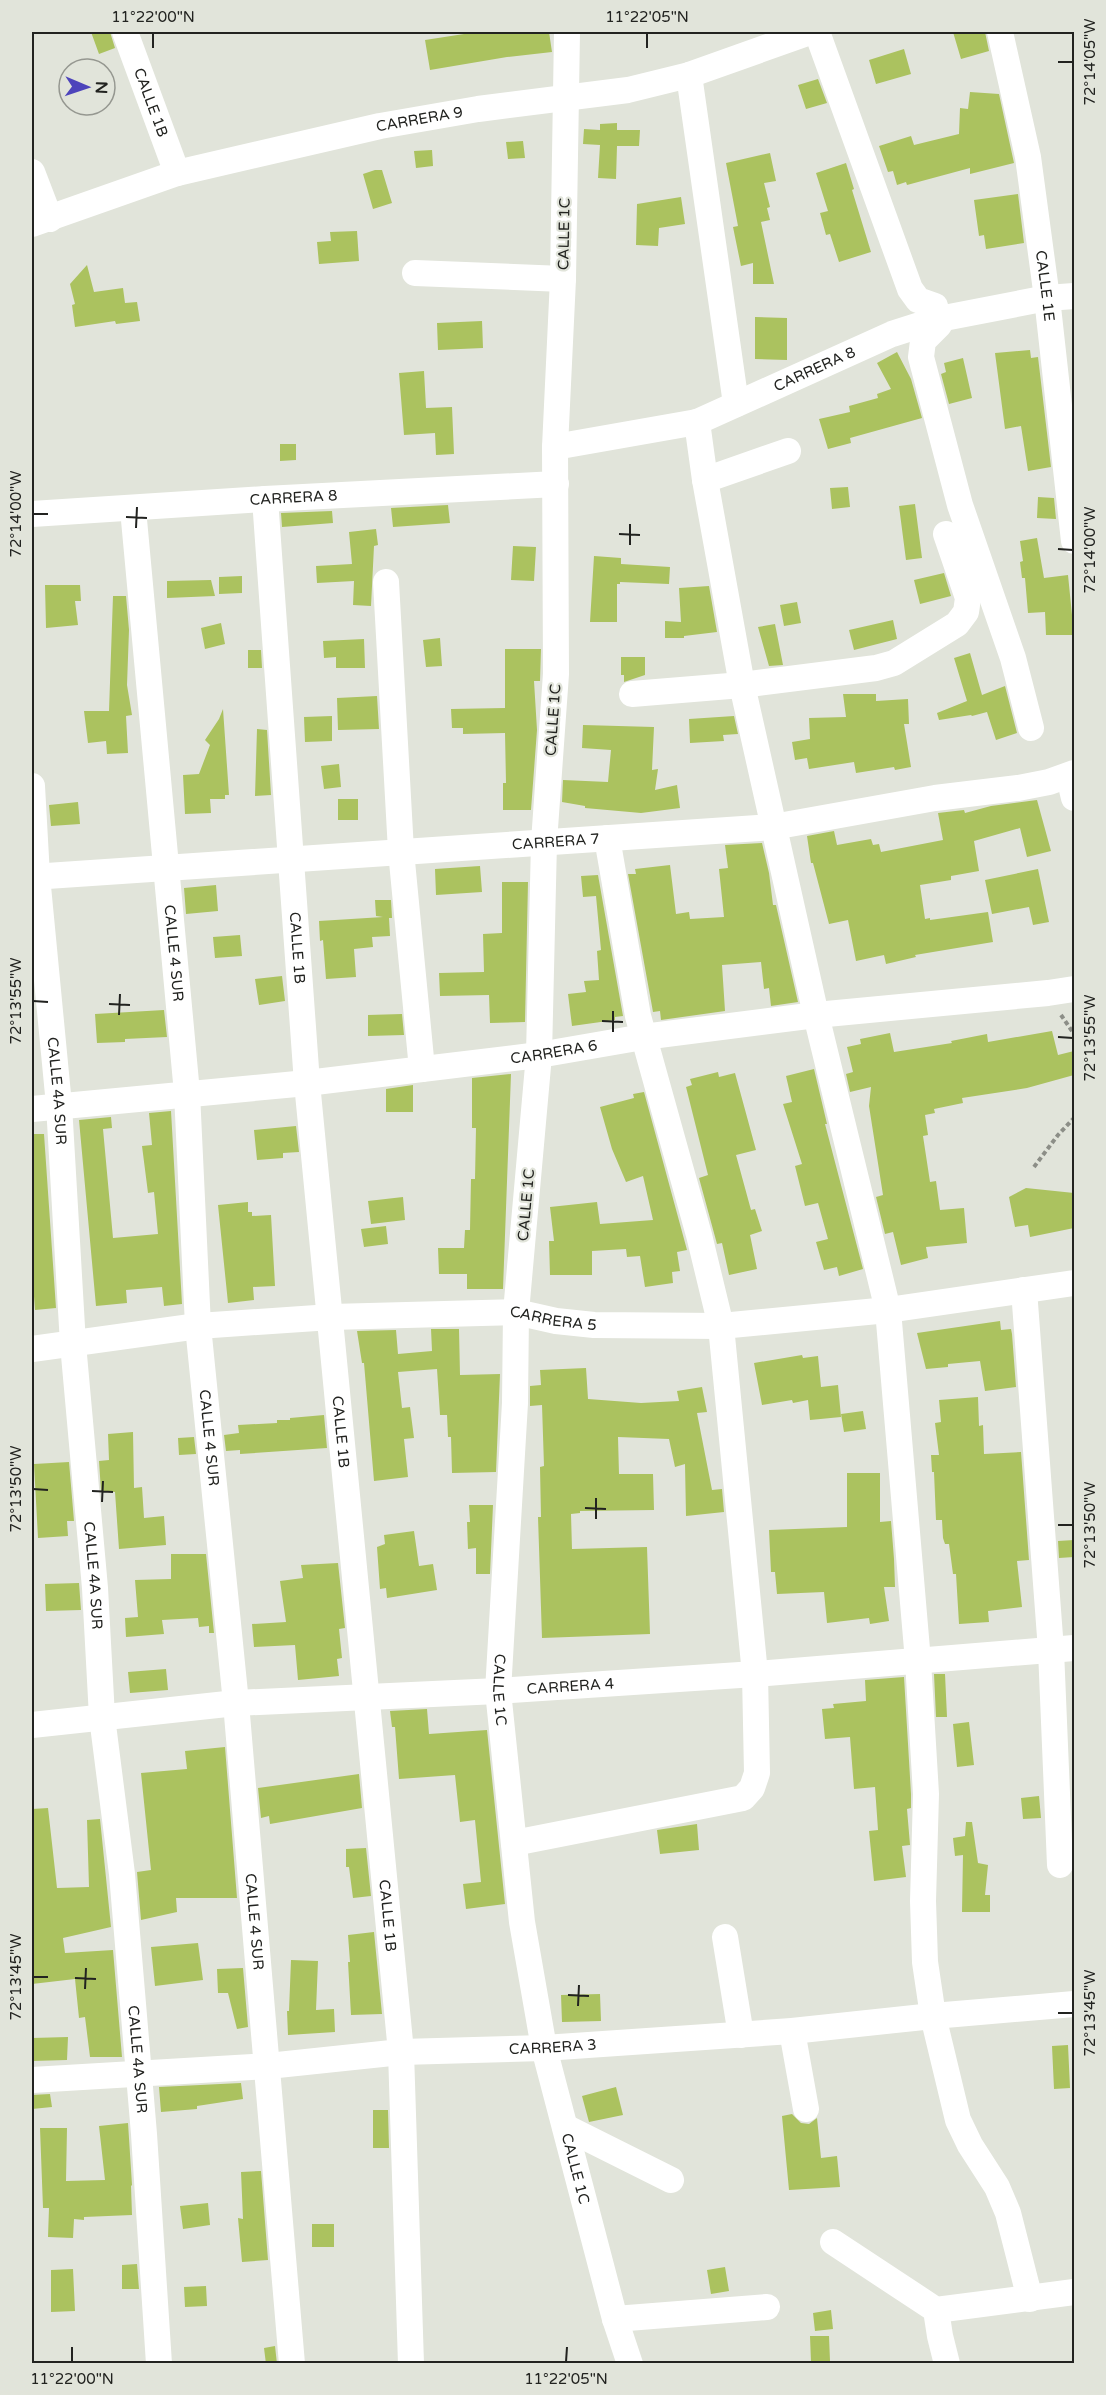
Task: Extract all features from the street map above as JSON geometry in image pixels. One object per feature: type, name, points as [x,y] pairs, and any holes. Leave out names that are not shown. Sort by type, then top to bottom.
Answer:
[{"type":"street","name":"CALLE 1B","points":[[126,32],[177,174]]},
{"type":"street","name":"CALLE 1C","points":[[567,32],[563,279],[555,447],[556,674],[543,842],[539,1055],[516,1312],[515,1403],[498,1691],[522,1922],[544,2048],[615,2319],[630,2364]]},
{"type":"street","name":"CARRERA 9","points":[[41,222],[177,174],[380,126],[478,108],[628,90],[689,75],[810,32]]},
{"type":"street","points":[[817,32],[910,289],[918,300],[933,304],[933,321],[937,328],[921,344],[921,357],[960,505],[1012,658],[1031,728]]},
{"type":"street","name":"CALLE 1E","points":[[1000,32],[1028,157],[1047,298],[1074,541]]},
{"type":"street","points":[[689,75],[736,404]]},
{"type":"street","points":[[32,172],[41,222]]},
{"type":"street","points":[[415,273],[563,279]]},
{"type":"street","name":"CARRERA 8","points":[[555,447],[697,422],[892,334],[933,321],[1047,298],[1074,296]]},
{"type":"street","points":[[697,422],[705,480],[742,684],[816,1015],[888,1310],[918,1661],[926,1794],[923,1901],[925,1962],[933,2016],[958,2120],[970,2145],[997,2187],[1008,2213],[1030,2299]]},
{"type":"street","points":[[705,480],[789,451]]},
{"type":"street","name":"CARRERA 8","points":[[32,514],[556,484]]},
{"type":"street","name":"CALLE 1B","points":[[265,499],[307,1083],[401,2052],[411,2364]]},
{"type":"street","name":"CALLE 4 SUR","points":[[133,509],[187,1092],[198,1326],[236,1704],[292,2364]]},
{"type":"street","points":[[632,694],[742,684],[886,666],[957,624],[966,612],[968,598],[946,534]]},
{"type":"street","points":[[386,582],[401,851],[422,1069]]},
{"type":"street","name":"CARRERA 7","points":[[34,876],[773,828],[935,798],[1067,782]]},
{"type":"street","name":"CALLE 4A SUR","points":[[32,786],[34,876],[58,1104],[73,1344],[95,1588],[102,1717],[122,1874],[144,2134],[159,2364]]},
{"type":"street","points":[[513,1844],[743,1798],[752,1788],[757,1773],[755,1674],[721,1326],[699,1235],[636,1008],[607,838]]},
{"type":"street","name":"CARRERA 6","points":[[32,1109],[58,1104],[307,1083],[539,1055],[644,1037],[816,1015],[1065,990]]},
{"type":"street","name":"CARRERA 5","points":[[32,1349],[198,1326],[331,1317],[516,1312],[556,1321],[594,1325],[721,1326],[888,1310],[1074,1283]]},
{"type":"street","points":[[1024,1290],[1063,1649],[1060,1865]]},
{"type":"street","name":"CARRERA 4","points":[[32,1725],[236,1704],[498,1691],[755,1674],[1063,1649]]},
{"type":"street","points":[[725,1936],[741,2035]]},
{"type":"street","name":"CARRERA 3","points":[[32,2080],[268,2066],[401,2052],[544,2048],[741,2035],[1074,2004]]},
{"type":"street","points":[[792,2031],[806,2109]]},
{"type":"street","points":[[565,2127],[671,2180]]},
{"type":"street","points":[[833,2242],[936,2310],[1074,2292]]},
{"type":"street","points":[[615,2319],[767,2307]]},
{"type":"street","points":[[936,2310],[947,2364]]},
{"type":"path","points":[[1034,1167],[1058,1134],[1074,1118]]},
{"type":"building","points":[[91,32],[110,32],[115,48],[99,54]]},
{"type":"building","points":[[477,32],[549,32],[552,52],[430,70],[425,40]]},
{"type":"building","points":[[953,32],[985,32],[989,51],[961,59]]},
{"type":"building","points":[[904,49],[911,74],[876,84],[869,60]]},
{"type":"building","points":[[818,79],[827,103],[806,109],[798,85]]},
{"type":"building","points":[[970,92],[999,94],[1014,163],[970,174],[970,168],[907,185],[906,182],[897,185],[893,171],[888,172],[879,146],[911,136],[914,145],[959,134],[960,108],[968,109]]},
{"type":"building","points":[[617,123],[617,130],[640,130],[639,146],[617,146],[616,179],[598,178],[600,145],[583,144],[584,129],[600,130],[600,124]]},
{"type":"building","points":[[523,141],[525,158],[508,159],[506,142]]},
{"type":"building","points":[[432,150],[433,166],[416,168],[414,151]]},
{"type":"building","points":[[770,153],[776,181],[764,183],[770,207],[767,208],[770,220],[761,222],[774,284],[753,284],[753,263],[741,266],[733,227],[738,226],[726,163]]},
{"type":"building","points":[[846,163],[871,252],[839,262],[830,234],[826,235],[820,213],[828,211],[816,173]]},
{"type":"building","points":[[382,170],[392,203],[373,209],[363,174]]},
{"type":"building","points":[[1018,194],[1024,243],[986,249],[984,235],[979,236],[974,200]]},
{"type":"building","points":[[681,197],[685,224],[659,228],[658,246],[636,245],[637,204]]},
{"type":"building","points":[[357,231],[359,261],[319,264],[317,242],[331,241],[330,232]]},
{"type":"building","points":[[87,265],[94,292],[123,288],[125,303],[137,302],[140,321],[116,324],[115,321],[75,327],[72,305],[75,304],[70,284]]},
{"type":"building","points":[[755,317],[787,318],[787,360],[755,359]]},
{"type":"building","points":[[482,321],[483,348],[438,350],[437,323]]},
{"type":"building","points":[[1030,350],[1031,358],[1038,357],[1051,467],[1028,471],[1021,426],[1005,429],[995,353]]},
{"type":"building","points":[[897,352],[911,379],[922,418],[850,438],[851,443],[828,449],[819,419],[850,412],[849,406],[878,398],[877,394],[891,389],[877,363]]},
{"type":"building","points":[[963,358],[972,398],[949,404],[941,374],[946,372],[944,363]]},
{"type":"building","points":[[424,371],[426,408],[452,407],[454,454],[436,455],[435,433],[404,435],[399,373]]},
{"type":"building","points":[[280,444],[296,444],[296,460],[280,461]]},
{"type":"building","points":[[848,487],[850,507],[832,509],[830,488]]},
{"type":"building","points":[[1038,497],[1054,498],[1056,519],[1037,518]]},
{"type":"building","points":[[915,504],[922,558],[906,560],[899,506]]},
{"type":"building","points":[[448,505],[450,523],[393,527],[391,508]]},
{"type":"building","points":[[332,511],[333,523],[282,527],[281,513]]},
{"type":"building","points":[[376,529],[378,545],[374,546],[371,606],[353,605],[354,581],[317,583],[316,566],[352,564],[349,532]]},
{"type":"building","points":[[1037,538],[1044,578],[1068,575],[1074,635],[1046,635],[1045,612],[1028,613],[1025,578],[1022,578],[1020,562],[1023,561],[1020,541]]},
{"type":"building","points":[[513,546],[536,547],[534,581],[511,580]]},
{"type":"building","points":[[594,556],[621,558],[621,564],[670,567],[669,584],[620,582],[617,584],[617,622],[590,622]]},
{"type":"building","points":[[944,573],[951,596],[920,604],[914,580]]},
{"type":"building","points":[[242,576],[242,593],[219,594],[219,577]]},
{"type":"building","points":[[211,580],[215,596],[167,598],[167,581]]},
{"type":"building","points":[[45,585],[80,585],[81,601],[75,601],[78,625],[46,628]]},
{"type":"building","points":[[709,586],[717,632],[684,636],[684,638],[665,638],[665,621],[681,622],[679,588]]},
{"type":"building","points":[[113,596],[126,596],[129,630],[127,685],[132,715],[126,716],[128,753],[107,754],[106,741],[88,743],[84,711],[109,711]]},
{"type":"building","points":[[797,602],[801,623],[784,626],[780,605]]},
{"type":"building","points":[[893,620],[897,639],[854,650],[849,630]]},
{"type":"building","points":[[221,623],[225,644],[205,649],[201,628]]},
{"type":"building","points":[[775,624],[783,665],[769,666],[758,627]]},
{"type":"building","points":[[440,638],[442,666],[426,667],[423,640]]},
{"type":"building","points":[[364,639],[365,668],[336,668],[336,657],[324,658],[323,641]]},
{"type":"building","points":[[505,649],[541,649],[540,681],[534,681],[537,730],[531,810],[503,810],[503,783],[506,783],[505,733],[463,734],[463,728],[452,728],[451,709],[505,708]]},
{"type":"building","points":[[248,650],[261,650],[262,668],[248,668]]},
{"type":"building","points":[[970,653],[982,695],[1005,686],[1017,733],[996,740],[987,712],[939,720],[937,713],[967,701],[954,658]]},
{"type":"building","points":[[621,657],[645,657],[645,675],[624,682],[624,675],[621,675]]},
{"type":"building","points":[[843,694],[876,694],[876,701],[908,699],[909,724],[904,724],[911,767],[895,770],[894,767],[856,773],[854,762],[809,769],[807,758],[795,760],[792,742],[810,739],[809,718],[846,717]]},
{"type":"building","points":[[377,696],[379,729],[338,730],[337,698]]},
{"type":"building","points":[[223,709],[229,795],[225,795],[225,799],[210,799],[211,813],[185,814],[183,775],[199,774],[210,745],[205,740]]},
{"type":"building","points":[[332,716],[332,741],[305,742],[304,717]]},
{"type":"building","points":[[734,716],[738,734],[723,735],[724,741],[690,743],[689,719]]},
{"type":"building","points":[[583,725],[654,727],[652,770],[658,769],[655,790],[677,785],[680,808],[641,813],[585,808],[585,806],[562,802],[563,780],[608,782],[611,750],[582,748]]},
{"type":"building","points":[[257,729],[267,730],[271,795],[255,796]]},
{"type":"building","points":[[339,764],[341,787],[324,789],[321,766]]},
{"type":"building","points":[[338,799],[358,799],[358,820],[338,820]]},
{"type":"building","points":[[1037,800],[1051,851],[1027,857],[1020,828],[974,841],[979,871],[951,876],[951,880],[920,885],[925,919],[988,912],[993,942],[915,955],[916,957],[886,964],[884,955],[856,961],[848,920],[829,924],[813,863],[811,863],[807,836],[834,831],[837,845],[871,839],[873,845],[879,844],[881,852],[943,840],[938,813],[964,810],[965,813],[991,806]]},
{"type":"building","points":[[78,802],[80,824],[51,826],[49,805]]},
{"type":"building","points":[[762,843],[773,905],[776,905],[798,1002],[771,1006],[769,988],[764,989],[761,962],[722,965],[725,1011],[661,1020],[660,1011],[653,1012],[628,874],[636,874],[635,869],[670,865],[676,914],[689,912],[690,919],[724,917],[719,869],[728,868],[725,845]]},
{"type":"building","points":[[480,866],[482,892],[436,895],[435,869]]},
{"type":"building","points":[[1038,869],[1049,922],[1033,925],[1029,907],[992,914],[985,880]]},
{"type":"building","points":[[598,875],[623,1016],[615,1017],[615,1020],[572,1026],[568,994],[586,992],[584,981],[599,980],[597,951],[601,950],[596,896],[583,897],[581,876]]},
{"type":"building","points":[[502,882],[528,882],[525,1022],[490,1023],[489,995],[440,996],[439,973],[484,972],[483,934],[502,933]]},
{"type":"building","points":[[216,885],[218,911],[186,914],[184,888]]},
{"type":"building","points":[[375,900],[391,900],[390,936],[372,937],[373,947],[354,949],[356,977],[326,979],[319,921],[383,917],[376,916]]},
{"type":"building","points":[[240,935],[242,956],[215,958],[213,937]]},
{"type":"building","points":[[282,976],[285,1001],[259,1005],[255,979]]},
{"type":"building","points":[[164,1010],[167,1037],[97,1043],[95,1014]]},
{"type":"building","points":[[402,1014],[404,1035],[368,1036],[368,1015]]},
{"type":"building","points":[[1052,1031],[1058,1055],[1074,1051],[1074,1075],[1027,1088],[962,1098],[963,1103],[934,1109],[935,1113],[925,1115],[928,1135],[923,1136],[930,1182],[936,1181],[940,1210],[964,1208],[967,1243],[926,1247],[928,1258],[901,1265],[893,1232],[885,1234],[876,1197],[883,1195],[869,1106],[871,1087],[850,1092],[846,1074],[853,1072],[847,1047],[861,1044],[860,1039],[890,1033],[894,1052],[952,1043],[951,1041],[987,1034],[988,1042]]},
{"type":"building","points":[[814,1069],[827,1124],[825,1124],[863,1269],[839,1276],[837,1267],[824,1270],[816,1242],[828,1239],[818,1203],[805,1206],[795,1166],[802,1164],[783,1104],[792,1102],[786,1076]]},
{"type":"building","points":[[718,1072],[719,1077],[735,1073],[756,1150],[736,1155],[751,1210],[755,1209],[762,1231],[750,1235],[757,1269],[729,1275],[722,1243],[717,1244],[699,1178],[708,1175],[686,1087],[692,1085],[690,1079]]},
{"type":"building","points":[[511,1074],[503,1289],[467,1289],[467,1274],[439,1274],[438,1248],[464,1248],[465,1230],[470,1230],[471,1179],[475,1179],[476,1128],[472,1128],[472,1078]]},
{"type":"building","points":[[413,1085],[413,1112],[386,1112],[386,1089]]},
{"type":"building","points":[[644,1092],[687,1250],[677,1252],[680,1271],[672,1272],[673,1283],[645,1287],[640,1256],[627,1257],[626,1249],[592,1251],[592,1275],[550,1275],[549,1241],[554,1241],[550,1207],[597,1202],[600,1224],[653,1220],[643,1176],[626,1182],[612,1149],[600,1107],[634,1098],[633,1094]]},
{"type":"building","points":[[171,1111],[182,1304],[164,1306],[162,1287],[126,1290],[127,1303],[96,1306],[79,1120],[111,1117],[112,1128],[103,1129],[113,1238],[158,1234],[154,1192],[148,1193],[142,1146],[152,1145],[149,1113]]},
{"type":"building","points":[[296,1126],[299,1152],[283,1153],[283,1158],[257,1160],[254,1130]]},
{"type":"building","points":[[32,1134],[44,1134],[56,1308],[35,1310],[32,1269]]},
{"type":"building","points":[[1026,1188],[1074,1193],[1074,1228],[1030,1237],[1028,1225],[1015,1227],[1009,1197]]},
{"type":"building","points":[[403,1197],[405,1220],[371,1224],[368,1201]]},
{"type":"building","points":[[248,1202],[248,1212],[252,1212],[252,1216],[271,1215],[275,1286],[253,1287],[254,1300],[228,1303],[218,1205]]},
{"type":"building","points":[[386,1226],[388,1244],[364,1247],[361,1229]]},
{"type":"building","points":[[1000,1321],[1001,1330],[1011,1329],[1016,1387],[985,1391],[980,1361],[926,1369],[917,1333]]},
{"type":"building","points":[[431,1329],[459,1329],[460,1375],[500,1374],[496,1472],[452,1473],[451,1437],[448,1437],[447,1415],[440,1415],[437,1369],[398,1372],[402,1408],[410,1407],[414,1438],[404,1439],[408,1477],[374,1481],[364,1363],[362,1363],[357,1331],[396,1330],[398,1354],[432,1351]]},
{"type":"building","points":[[802,1355],[803,1358],[818,1356],[821,1387],[838,1385],[841,1417],[810,1420],[808,1400],[762,1405],[754,1363]]},
{"type":"building","points":[[586,1368],[588,1399],[641,1403],[679,1401],[677,1391],[702,1387],[707,1412],[697,1413],[712,1490],[722,1489],[724,1512],[686,1516],[685,1464],[675,1467],[669,1439],[618,1437],[619,1474],[653,1474],[654,1510],[580,1511],[580,1513],[571,1514],[572,1549],[647,1547],[650,1634],[542,1638],[538,1517],[541,1517],[540,1467],[544,1466],[542,1405],[530,1406],[530,1386],[541,1385],[540,1370]]},
{"type":"building","points":[[978,1397],[979,1426],[983,1425],[984,1454],[1021,1452],[1029,1560],[1017,1561],[1022,1607],[988,1611],[989,1622],[959,1624],[956,1574],[953,1574],[949,1544],[945,1544],[943,1538],[942,1520],[936,1520],[931,1455],[939,1455],[935,1423],[941,1422],[939,1400]]},
{"type":"building","points":[[863,1411],[866,1429],[844,1432],[841,1414]]},
{"type":"building","points":[[324,1415],[327,1448],[240,1454],[240,1450],[226,1451],[224,1435],[239,1433],[238,1425],[277,1423],[277,1420]]},
{"type":"building","points":[[133,1432],[134,1488],[142,1487],[144,1518],[164,1516],[166,1545],[119,1549],[115,1492],[101,1491],[99,1461],[109,1460],[108,1434]]},
{"type":"building","points":[[194,1437],[196,1454],[179,1455],[178,1438]]},
{"type":"building","points":[[69,1462],[74,1521],[67,1521],[68,1536],[38,1538],[34,1464]]},
{"type":"building","points":[[847,1473],[880,1473],[880,1522],[891,1521],[894,1559],[895,1587],[884,1587],[889,1621],[870,1624],[869,1618],[827,1623],[824,1592],[777,1594],[775,1572],[771,1572],[769,1530],[847,1527]]},
{"type":"building","points":[[469,1505],[493,1505],[490,1574],[476,1574],[476,1548],[468,1549]]},
{"type":"building","points":[[414,1531],[419,1566],[433,1564],[437,1590],[387,1598],[386,1588],[380,1589],[377,1547],[385,1544],[384,1535]]},
{"type":"building","points":[[1074,1540],[1074,1557],[1059,1558],[1058,1541]]},
{"type":"building","points":[[171,1554],[206,1554],[214,1633],[209,1633],[209,1626],[199,1627],[198,1618],[162,1620],[164,1634],[126,1637],[125,1618],[138,1617],[135,1580],[171,1579]]},
{"type":"building","points":[[338,1563],[345,1628],[339,1629],[342,1658],[337,1659],[339,1676],[298,1680],[295,1645],[254,1647],[252,1624],[286,1622],[280,1581],[303,1578],[301,1565]]},
{"type":"building","points":[[79,1583],[81,1610],[46,1611],[45,1584]]},
{"type":"building","points":[[166,1669],[168,1690],[130,1693],[128,1672]]},
{"type":"building","points":[[934,1674],[945,1674],[947,1717],[936,1717]]},
{"type":"building","points":[[904,1677],[911,1794],[911,1808],[907,1809],[910,1845],[902,1846],[906,1877],[874,1881],[869,1831],[878,1830],[875,1787],[854,1789],[850,1737],[825,1739],[822,1709],[834,1708],[833,1704],[866,1701],[865,1680]]},
{"type":"building","points":[[427,1709],[429,1734],[487,1730],[505,1904],[466,1909],[463,1884],[481,1882],[475,1820],[460,1822],[455,1775],[399,1779],[395,1727],[392,1727],[390,1711]]},
{"type":"building","points":[[969,1722],[974,1765],[957,1767],[953,1724]]},
{"type":"building","points":[[225,1747],[237,1898],[176,1898],[177,1912],[141,1920],[137,1872],[151,1870],[141,1773],[187,1769],[185,1751]]},
{"type":"building","points":[[359,1774],[362,1808],[270,1824],[269,1816],[261,1818],[258,1788]]},
{"type":"building","points":[[1039,1796],[1041,1818],[1023,1819],[1021,1798]]},
{"type":"building","points":[[48,1808],[57,1888],[89,1887],[87,1820],[100,1819],[111,1927],[63,1938],[65,1953],[113,1950],[122,2057],[90,2057],[85,2017],[79,2018],[75,1979],[32,1984],[32,1809]]},
{"type":"building","points":[[966,1822],[972,1822],[978,1863],[988,1865],[985,1895],[990,1895],[990,1912],[962,1912],[963,1855],[955,1856],[953,1838],[965,1836]]},
{"type":"building","points":[[697,1824],[699,1850],[660,1854],[657,1830]]},
{"type":"building","points":[[366,1848],[371,1896],[353,1898],[349,1867],[346,1867],[346,1849]]},
{"type":"building","points":[[374,1932],[382,2014],[351,2015],[348,1935]]},
{"type":"building","points":[[198,1943],[203,1980],[155,1986],[151,1947]]},
{"type":"building","points":[[291,1960],[318,1961],[316,2010],[334,2009],[335,2032],[288,2035],[287,2011],[289,2011]]},
{"type":"building","points":[[243,1968],[248,2027],[237,2029],[228,1993],[218,1993],[217,1969]]},
{"type":"building","points":[[600,1994],[601,2021],[562,2022],[561,1995]]},
{"type":"building","points":[[68,2037],[67,2060],[32,2061],[32,2038]]},
{"type":"building","points":[[1068,2045],[1070,2088],[1054,2089],[1052,2046]]},
{"type":"building","points":[[241,2083],[243,2099],[197,2106],[197,2109],[161,2112],[159,2087]]},
{"type":"building","points":[[616,2087],[623,2115],[589,2122],[582,2096]]},
{"type":"building","points":[[50,2094],[52,2107],[32,2109],[32,2095]]},
{"type":"building","points":[[373,2110],[388,2110],[389,2148],[373,2148]]},
{"type":"building","points":[[792,2114],[801,2123],[809,2124],[817,2118],[821,2158],[837,2156],[840,2187],[789,2190],[782,2116]]},
{"type":"building","points":[[128,2123],[132,2215],[74,2219],[73,2238],[48,2237],[49,2208],[43,2208],[40,2128],[67,2128],[66,2181],[105,2180],[99,2126]]},
{"type":"building","points":[[261,2171],[268,2260],[242,2262],[238,2218],[243,2219],[241,2172]]},
{"type":"building","points":[[208,2203],[210,2225],[183,2229],[180,2206]]},
{"type":"building","points":[[312,2224],[334,2224],[334,2247],[312,2247]]},
{"type":"building","points":[[137,2264],[139,2289],[122,2289],[122,2265]]},
{"type":"building","points":[[725,2267],[729,2291],[711,2294],[707,2270]]},
{"type":"building","points":[[73,2269],[75,2311],[51,2312],[51,2270]]},
{"type":"building","points":[[206,2286],[207,2306],[185,2307],[184,2287]]},
{"type":"building","points":[[831,2310],[833,2329],[815,2331],[813,2313]]},
{"type":"building","points":[[810,2336],[829,2336],[830,2361],[811,2362]]},
{"type":"building","points":[[275,2346],[277,2364],[266,2364],[264,2348]]}]
